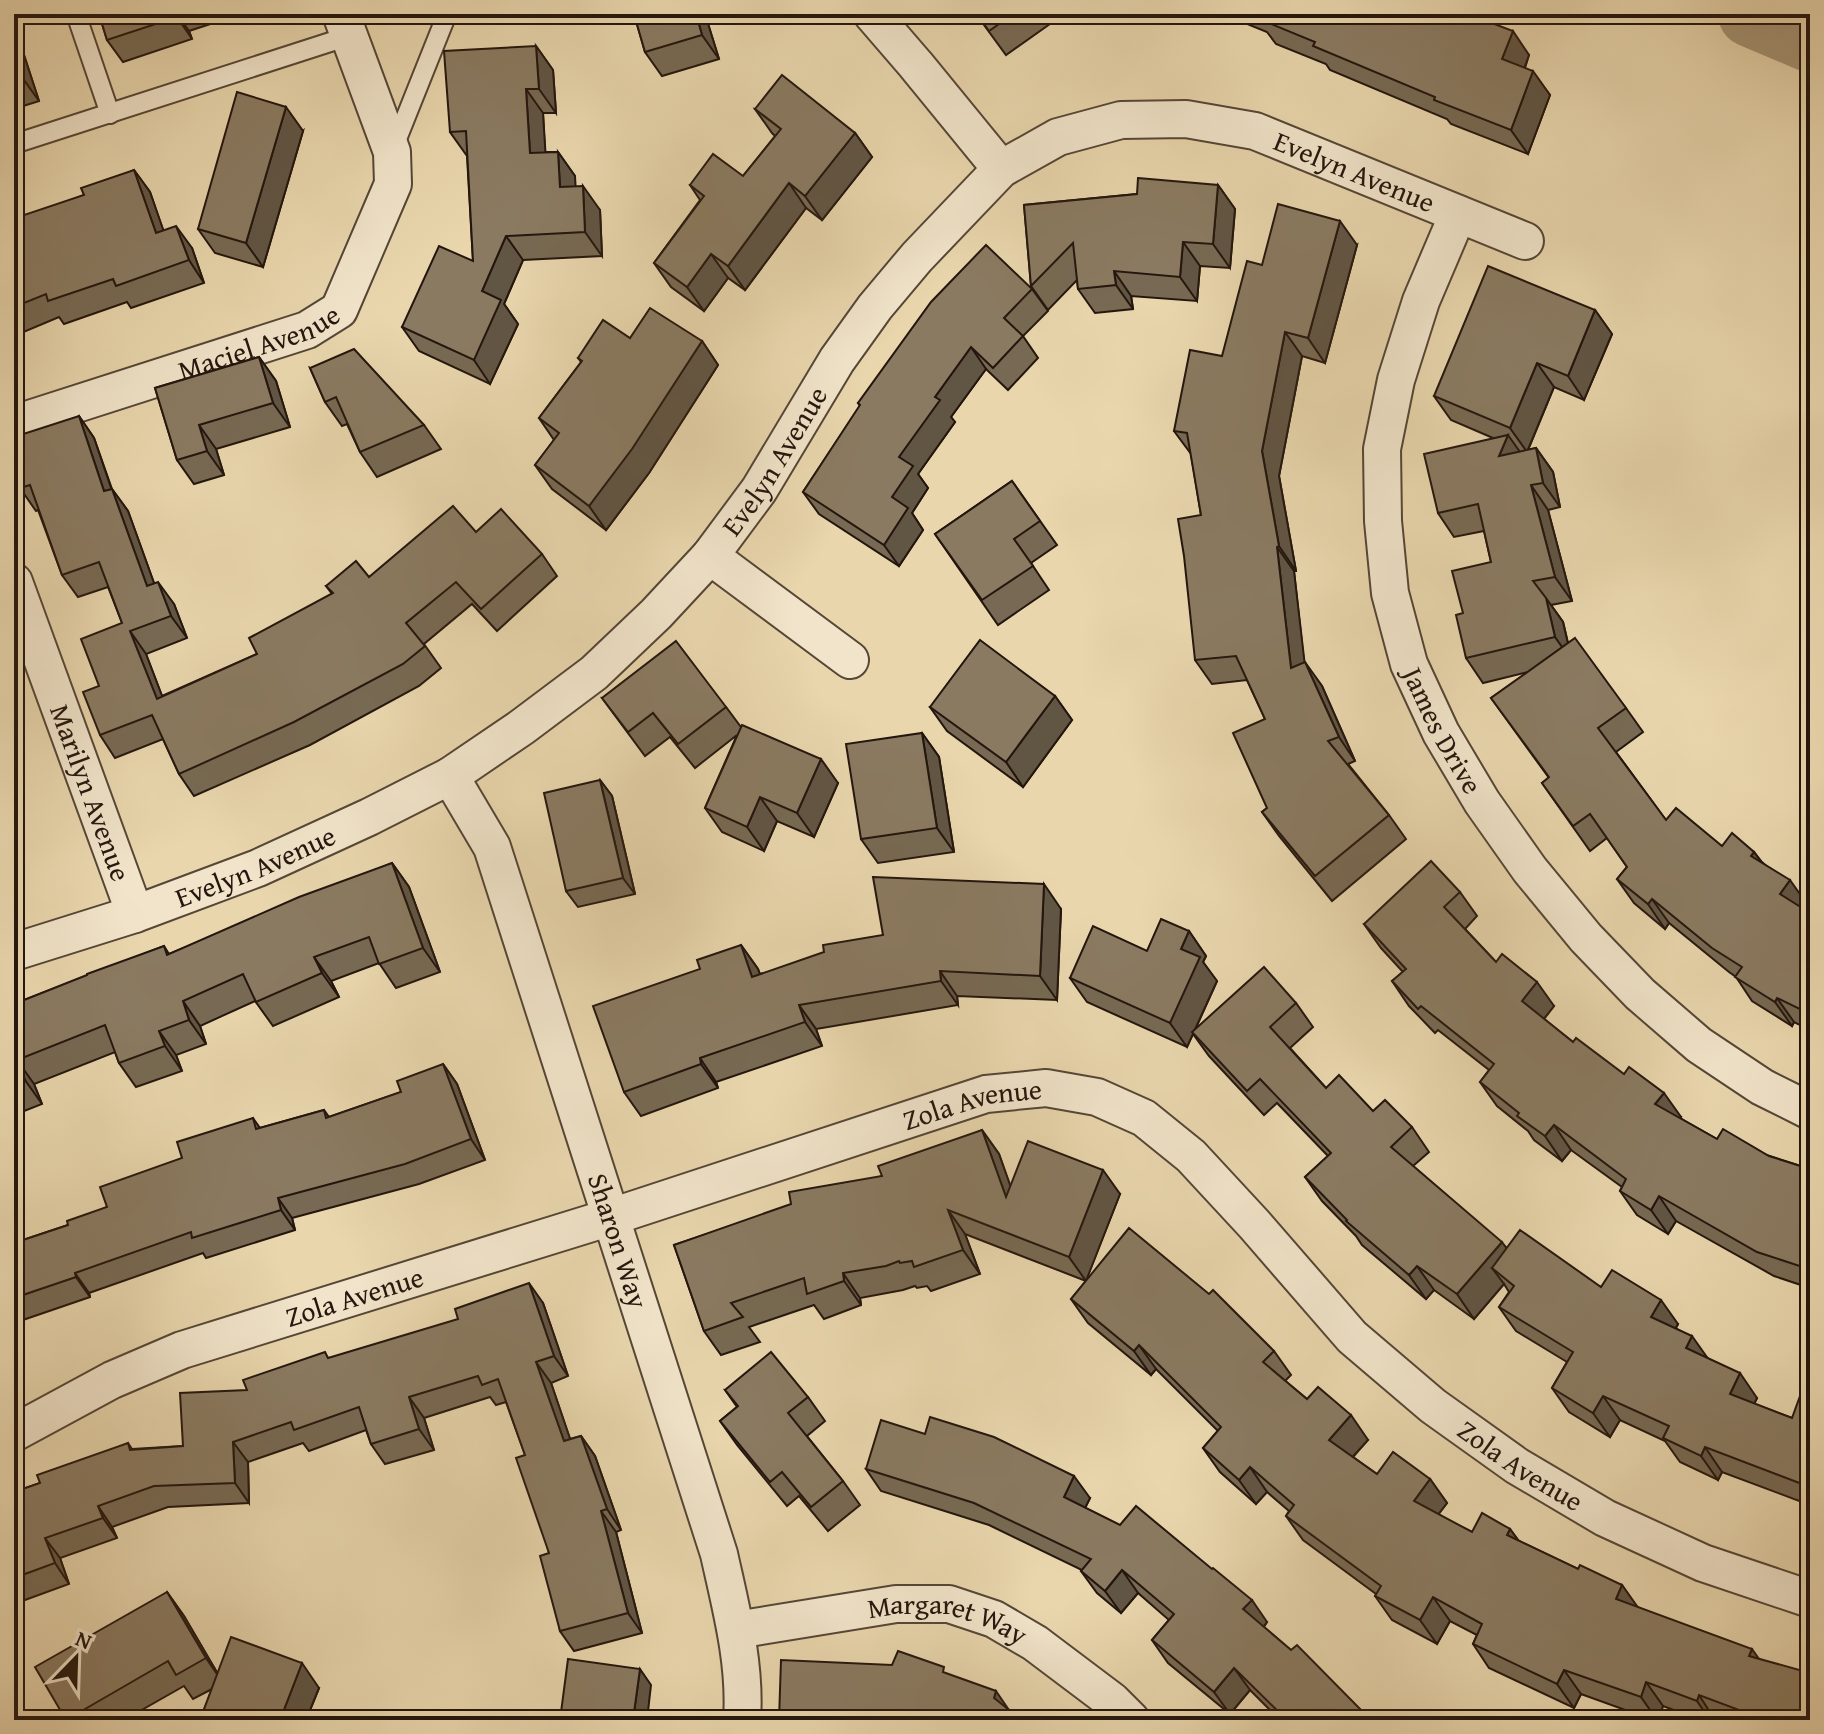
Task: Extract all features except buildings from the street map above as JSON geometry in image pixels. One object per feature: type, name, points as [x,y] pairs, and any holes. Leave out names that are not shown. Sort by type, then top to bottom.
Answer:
[{"type":"street","points":[[872,14],[1001,169]]},
{"type":"street","points":[[345,25],[392,152]]},
{"type":"street","name":"Evelyn Avenue","points":[[14,952],[135,914],[258,868],[369,817],[450,776],[594,673],[656,614],[710,556],[759,490],[837,360],[875,307],[917,257],[1001,169],[1058,137],[1121,120],[1186,119],[1255,131],[1525,241]]},
{"type":"street","name":"Maciel Avenue","points":[[14,424],[307,330],[339,310],[393,184],[392,152]]},
{"type":"street","name":"James Drive","points":[[1458,214],[1421,301],[1396,380],[1382,449],[1383,521],[1390,593],[1409,664],[1441,733],[1482,802],[1530,870],[1586,938],[1640,994],[1699,1045],[1762,1087],[1810,1111]]},
{"type":"street","points":[[710,556],[850,660]]},
{"type":"street","name":"Marilyn Avenue","points":[[14,582],[135,914]]},
{"type":"street","name":"Sharon Way","points":[[450,776],[492,847],[719,1554],[736,1630],[742,1720]]},
{"type":"street","name":"Zola Avenue","points":[[14,1433],[112,1380],[182,1350],[611,1217],[986,1094],[1046,1088],[1097,1097],[1144,1118],[1191,1156],[1352,1337],[1433,1406],[1517,1466],[1605,1518],[1703,1563],[1810,1599]]},
{"type":"street","name":"Margaret Way","points":[[736,1630],[896,1604],[949,1604],[994,1619],[1035,1643],[1112,1701],[1131,1720]]},
{"type":"lane","points":[[76,14],[110,114]]},
{"type":"lane","points":[[392,152],[447,14]]},
{"type":"lane","points":[[14,144],[110,114],[345,25]]},
{"type":"waterway","points":[[1751,14],[1810,39]]}]
